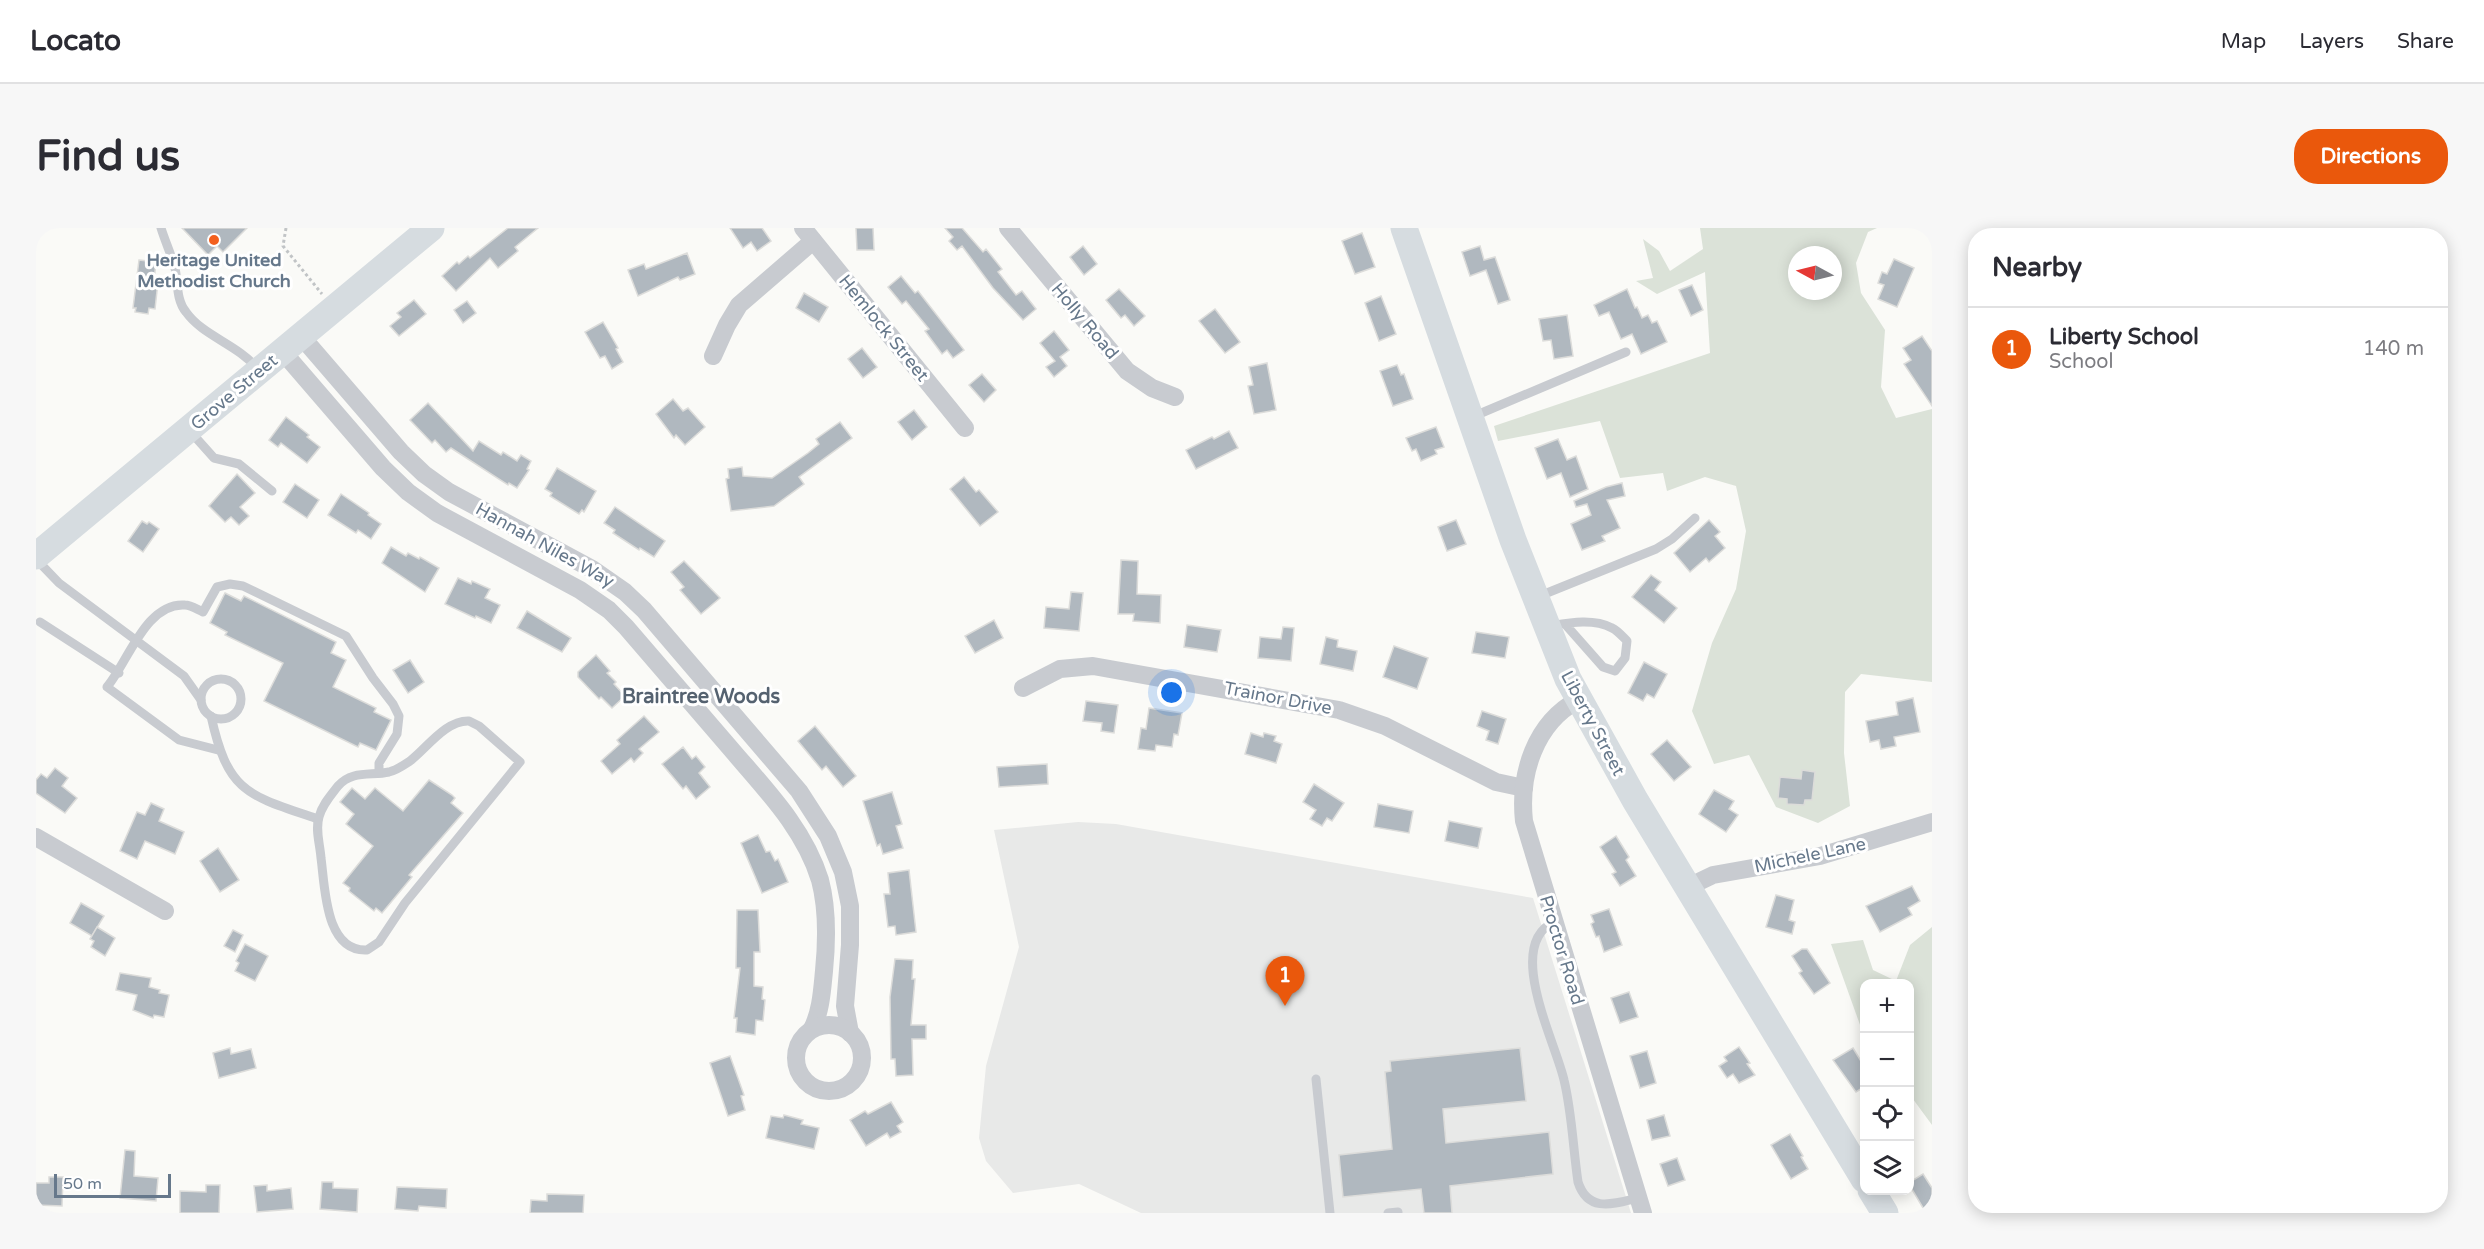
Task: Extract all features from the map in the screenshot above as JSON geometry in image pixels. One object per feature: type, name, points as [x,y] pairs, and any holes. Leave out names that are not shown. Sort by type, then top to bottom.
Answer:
[{"type":"main road","name":"Grove Street","points":[[36,558],[431,228]]},
{"type":"main road","name":"Liberty Street","points":[[1404,228],[1535,598],[1556,625],[1578,700],[1860,1172]]},
{"type":"main road","points":[[1874,1195],[1885,1213]]},
{"type":"street","name":"Holly Road","points":[[1008,228],[1120,364],[1143,383],[1175,397]]},
{"type":"street","points":[[713,356],[739,305],[807,231]]},
{"type":"street","name":"Hemlock Street","points":[[807,231],[964,428]]},
{"type":"street","name":"Hannah Niles Way","points":[[292,344],[424,474],[449,492],[592,569],[625,592],[645,610],[807,801],[822,824],[846,884],[851,919],[845,1006],[850,1033],[861,1050],[862,1061],[859,1072],[848,1086],[837,1091],[825,1092],[814,1088],[804,1081],[796,1065],[797,1047],[802,1038],[812,1029],[821,1004],[826,944],[825,909],[819,879],[794,825],[704,716],[609,610],[569,584],[437,513],[408,492],[383,468],[292,344]]},
{"type":"street","points":[[522,559],[534,537]]},
{"type":"street","name":"Trainor Drive","points":[[1023,688],[1060,669],[1093,666],[1322,706],[1354,714],[1385,726],[1488,778],[1524,788]]},
{"type":"street","points":[[704,716],[722,700]]},
{"type":"street","name":"Proctor Road","points":[[1578,700],[1559,711],[1540,736],[1530,758],[1524,788],[1523,810],[1527,833],[1640,1205]]},
{"type":"street","name":"Michele Lane","points":[[1688,887],[1713,875],[1828,854],[1932,822]]},
{"type":"street","points":[[36,837],[165,910]]},
{"type":"street","points":[[812,1029],[829,1025],[850,1033]]},
{"type":"lane","points":[[161,228],[173,261],[181,304],[185,312],[207,331],[244,354],[260,371]]},
{"type":"lane","points":[[1470,418],[1626,352]]},
{"type":"lane","points":[[189,430],[214,458],[238,464],[272,491]]},
{"type":"lane","points":[[1535,598],[1656,549],[1672,539],[1695,518]]},
{"type":"lane","points":[[36,558],[59,583],[184,676],[201,699]]},
{"type":"lane","points":[[219,750],[179,740],[107,687],[119,672],[151,618],[163,609],[185,605],[203,612],[217,587],[230,584],[243,586],[346,636],[399,716],[397,734],[379,763],[379,773]]},
{"type":"lane","points":[[40,622],[119,672]]},
{"type":"lane","points":[[1582,622],[1613,628],[1627,641],[1625,658],[1615,671],[1603,667],[1556,625],[1582,622]]},
{"type":"lane","points":[[211,716],[224,719],[236,712],[241,700],[238,688],[228,680],[215,680],[205,687],[201,699],[202,706],[211,716],[219,750],[230,773],[249,791],[275,804],[318,819]]},
{"type":"lane","points":[[464,721],[480,726],[520,762],[405,903],[379,942],[367,950],[354,950],[344,943],[328,910],[317,831],[318,819],[322,807],[343,780],[355,775],[379,773],[402,766],[451,726],[464,721]]},
{"type":"lane","points":[[1554,922],[1538,934],[1533,952],[1532,969],[1535,989],[1564,1079],[1578,1182],[1584,1195],[1595,1203],[1640,1205]]},
{"type":"lane","points":[[1316,1079],[1330,1213]]},
{"type":"path","points":[[286,228],[283,246],[325,297]]},
{"type":"shaded area","points":[[1700,228],[1877,228],[1868,232],[1856,263],[1861,293],[1885,330],[1881,387],[1896,418],[1932,409],[1932,682],[1861,674],[1845,692],[1844,753],[1850,806],[1818,823],[1776,807],[1749,755],[1714,764],[1692,711],[1712,643],[1736,589],[1746,531],[1736,486],[1705,477],[1667,491],[1663,473],[1620,478],[1600,421],[1498,441],[1494,426],[1710,353],[1705,272],[1657,294],[1636,281],[1653,278],[1643,239],[1659,251],[1670,271],[1703,249]]},
{"type":"shaded area","points":[[1078,822],[1116,824],[1533,898],[1631,1213],[1141,1213],[1079,1184],[1013,1193],[986,1161],[979,1138],[986,1066],[1019,947],[994,830]]},
{"type":"shaded area","points":[[1932,927],[1932,1125],[1914,1100],[1914,979],[1897,979],[1910,945]]},
{"type":"shaded area","points":[[1863,940],[1873,970],[1892,979],[1860,979],[1860,1025],[1831,944]]},
{"type":"building","name":"Heritage United Methodist Church","points":[[182,228],[247,228],[223,252],[217,246],[208,255]]},
{"type":"building","points":[[508,228],[538,228],[515,247],[518,251],[498,268],[490,258],[456,291],[442,276],[457,262],[459,264],[468,256],[470,258]]},
{"type":"building","points":[[730,228],[762,228],[771,241],[757,251],[751,242],[743,248]]},
{"type":"building","points":[[856,228],[873,228],[874,250],[857,250]]},
{"type":"building","points":[[945,228],[962,228],[983,252],[986,249],[1002,269],[998,272],[1016,295],[1022,291],[1036,309],[1023,320],[993,288],[962,246],[957,250],[949,241],[953,237]]},
{"type":"building","points":[[1362,233],[1375,267],[1355,274],[1342,241]]},
{"type":"building","points":[[1083,246],[1097,264],[1084,275],[1070,257]]},
{"type":"building","points":[[1480,246],[1484,260],[1495,257],[1510,300],[1498,304],[1486,270],[1470,276],[1462,252]]},
{"type":"building","points":[[687,253],[695,274],[680,280],[678,277],[638,296],[628,270],[644,264],[646,269]]},
{"type":"building","points":[[1894,259],[1914,268],[1897,307],[1878,299],[1884,285],[1878,283],[1882,272],[1887,274]]},
{"type":"building","points":[[139,260],[156,262],[154,281],[158,282],[155,309],[149,308],[148,314],[135,312],[136,308],[133,308]]},
{"type":"building","points":[[901,276],[915,293],[918,291],[964,350],[953,358],[947,350],[942,354],[925,331],[929,329],[906,301],[902,304],[888,287]]},
{"type":"building","points":[[1692,285],[1703,310],[1691,316],[1679,290]]},
{"type":"building","points":[[1119,289],[1145,316],[1134,326],[1125,315],[1121,318],[1106,300]]},
{"type":"building","points":[[1627,289],[1642,318],[1648,315],[1652,323],[1657,321],[1667,342],[1641,354],[1632,334],[1621,339],[1609,312],[1599,316],[1594,305]]},
{"type":"building","points":[[804,293],[828,307],[819,322],[796,308]]},
{"type":"building","points":[[1381,296],[1396,334],[1379,341],[1365,303]]},
{"type":"building","points":[[414,300],[426,314],[399,336],[390,326],[401,317],[397,313]]},
{"type":"building","points":[[467,301],[476,313],[463,323],[454,310]]},
{"type":"building","points":[[1215,309],[1240,342],[1225,353],[1199,321]]},
{"type":"building","points":[[1567,315],[1573,356],[1554,359],[1551,340],[1543,341],[1539,319]]},
{"type":"building","points":[[603,322],[623,362],[612,369],[605,356],[600,358],[585,332]]},
{"type":"building","points":[[1054,331],[1069,350],[1060,357],[1067,366],[1054,377],[1046,367],[1055,361],[1040,343]]},
{"type":"building","points":[[1922,336],[1932,351],[1932,406],[1904,364],[1911,360],[1903,348]]},
{"type":"building","points":[[862,348],[877,367],[863,378],[848,359]]},
{"type":"building","points":[[1267,363],[1276,410],[1254,414],[1248,386],[1253,385],[1249,367]]},
{"type":"building","points":[[1397,365],[1401,375],[1404,374],[1413,399],[1393,406],[1380,371]]},
{"type":"building","points":[[982,374],[996,390],[984,402],[969,385]]},
{"type":"building","points":[[673,399],[683,411],[688,408],[705,427],[685,445],[676,435],[674,438],[656,414]]},
{"type":"building","points":[[428,403],[473,451],[479,441],[501,455],[503,452],[517,461],[521,455],[531,461],[527,469],[529,470],[517,488],[509,483],[508,485],[451,448],[446,452],[435,440],[432,443],[410,420]]},
{"type":"building","points":[[914,410],[927,427],[912,440],[898,422]]},
{"type":"building","points":[[286,417],[320,447],[307,463],[281,443],[278,447],[269,440]]},
{"type":"building","points":[[840,422],[852,438],[799,477],[804,484],[774,506],[731,511],[726,479],[729,478],[728,469],[742,467],[743,476],[772,478],[819,444],[816,439]]},
{"type":"building","points":[[1436,427],[1444,447],[1435,450],[1437,454],[1421,461],[1416,449],[1412,451],[1406,438]]},
{"type":"building","points":[[1229,431],[1238,448],[1196,469],[1186,450]]},
{"type":"building","points":[[1558,439],[1567,460],[1576,456],[1588,489],[1570,497],[1561,473],[1547,479],[1535,448]]},
{"type":"building","points":[[557,468],[596,491],[584,512],[582,510],[579,514],[550,496],[552,493],[545,489]]},
{"type":"building","points":[[237,474],[255,493],[240,507],[249,516],[239,525],[231,517],[225,522],[209,506]]},
{"type":"building","points":[[964,477],[976,492],[979,490],[998,512],[980,526],[950,489]]},
{"type":"building","points":[[1622,483],[1625,496],[1607,500],[1620,528],[1602,536],[1605,541],[1582,550],[1571,524],[1591,515],[1587,504],[1576,507],[1574,501],[1606,487]]},
{"type":"building","points":[[295,484],[319,500],[307,518],[283,502]]},
{"type":"building","points":[[341,494],[381,524],[371,539],[358,530],[356,533],[328,515]]},
{"type":"building","points":[[615,507],[665,541],[654,557],[613,533],[615,530],[604,523]]},
{"type":"building","points":[[1456,520],[1466,544],[1447,551],[1438,527]]},
{"type":"building","points":[[1709,520],[1720,532],[1715,536],[1725,548],[1709,562],[1706,558],[1690,572],[1674,553]]},
{"type":"building","points":[[142,521],[147,524],[149,522],[159,529],[143,552],[128,541]]},
{"type":"building","points":[[391,547],[406,556],[408,553],[419,559],[420,557],[439,568],[425,592],[382,563]]},
{"type":"building","points":[[1121,560],[1138,561],[1137,594],[1161,595],[1160,623],[1133,621],[1134,614],[1118,614]]},
{"type":"building","points":[[684,561],[720,598],[701,614],[680,590],[684,587],[671,572]]},
{"type":"building","points":[[1651,575],[1661,582],[1655,590],[1677,608],[1664,623],[1632,597]]},
{"type":"building","points":[[458,578],[490,589],[485,598],[500,605],[491,623],[445,604]]},
{"type":"building","points":[[1071,592],[1083,593],[1079,631],[1044,628],[1046,607],[1069,609]]},
{"type":"building","points":[[225,593],[241,601],[244,596],[336,642],[331,653],[346,660],[333,687],[376,708],[374,712],[391,720],[376,750],[360,743],[358,747],[264,701],[283,663],[225,635],[227,632],[210,623]]},
{"type":"building","points":[[527,611],[571,638],[562,652],[517,628]]},
{"type":"building","points":[[994,620],[1003,638],[975,653],[965,636]]},
{"type":"building","points":[[1187,625],[1221,630],[1217,652],[1184,647]]},
{"type":"building","points":[[1283,627],[1294,628],[1291,661],[1258,658],[1260,637],[1281,639]]},
{"type":"building","points":[[1476,632],[1509,637],[1505,658],[1472,653]]},
{"type":"building","points":[[1326,637],[1338,640],[1337,647],[1357,651],[1353,671],[1320,664]]},
{"type":"building","points":[[1394,646],[1428,658],[1417,689],[1383,677]]},
{"type":"building","points":[[596,655],[610,671],[607,673],[625,696],[612,708],[601,697],[599,699],[578,677],[578,672]]},
{"type":"building","points":[[410,660],[424,682],[408,693],[393,670]]},
{"type":"building","points":[[1644,662],[1667,674],[1654,698],[1647,694],[1643,701],[1628,693]]},
{"type":"building","points":[[1913,698],[1920,732],[1894,737],[1896,746],[1881,749],[1879,740],[1870,742],[1866,721],[1898,715],[1896,702]]},
{"type":"building","points":[[1086,701],[1118,705],[1114,733],[1101,731],[1102,723],[1083,721]]},
{"type":"building","points":[[1149,708],[1182,713],[1178,735],[1174,734],[1172,747],[1156,745],[1155,751],[1138,749],[1141,728],[1146,729]]},
{"type":"building","points":[[1482,711],[1506,719],[1498,744],[1486,740],[1489,731],[1477,726]]},
{"type":"building","points":[[644,716],[659,732],[639,749],[643,753],[634,762],[631,758],[612,774],[601,761],[620,744],[617,740]]},
{"type":"building","points":[[815,726],[856,776],[843,787],[826,766],[822,770],[798,741]]},
{"type":"building","points":[[1251,733],[1263,737],[1264,733],[1276,736],[1274,741],[1282,744],[1276,763],[1245,754]]},
{"type":"building","points":[[1667,740],[1691,767],[1674,781],[1651,754]]},
{"type":"building","points":[[683,747],[692,759],[696,756],[705,767],[699,773],[710,787],[696,799],[686,786],[683,789],[662,764]]},
{"type":"building","points":[[1047,764],[1048,784],[999,787],[997,767]]},
{"type":"building","points":[[55,768],[68,778],[62,786],[77,798],[65,813],[36,793],[36,780],[41,774],[47,778]]},
{"type":"building","points":[[1802,770],[1815,772],[1812,800],[1805,800],[1804,805],[1787,804],[1787,799],[1778,798],[1780,777],[1801,779]]},
{"type":"building","points":[[429,780],[452,795],[455,798],[451,803],[463,813],[409,875],[412,877],[382,913],[376,908],[374,911],[349,891],[350,888],[343,883],[373,846],[346,824],[354,814],[340,802],[352,788],[365,799],[375,788],[403,811]]},
{"type":"building","points":[[1314,784],[1344,803],[1332,821],[1327,818],[1322,826],[1310,819],[1316,810],[1303,802]]},
{"type":"building","points":[[1714,790],[1734,801],[1729,809],[1738,815],[1726,832],[1699,814]]},
{"type":"building","points":[[892,792],[902,824],[896,826],[903,848],[883,854],[880,844],[877,846],[863,801]]},
{"type":"building","points":[[151,803],[164,809],[159,821],[184,832],[175,854],[145,841],[137,859],[120,851],[137,812],[145,815]]},
{"type":"building","points":[[1378,804],[1413,811],[1409,833],[1374,827]]},
{"type":"building","points":[[1449,821],[1482,828],[1478,848],[1445,841]]},
{"type":"building","points":[[758,835],[766,852],[770,851],[775,861],[778,859],[788,882],[762,893],[741,843]]},
{"type":"building","points":[[1616,836],[1629,857],[1626,860],[1636,876],[1620,886],[1612,874],[1616,872],[1600,847]]},
{"type":"building","points":[[218,848],[239,880],[220,892],[200,861]]},
{"type":"building","points":[[909,870],[916,932],[896,935],[895,926],[888,927],[884,894],[890,894],[888,873]]},
{"type":"building","points":[[1912,886],[1920,901],[1908,908],[1912,915],[1880,932],[1866,906]]},
{"type":"building","points":[[1776,895],[1794,900],[1789,920],[1795,922],[1792,934],[1766,927]]},
{"type":"building","points":[[81,903],[104,916],[92,936],[70,923]]},
{"type":"building","points":[[1609,909],[1622,945],[1604,952],[1599,936],[1596,937],[1591,924],[1594,922],[1591,915]]},
{"type":"building","points":[[737,910],[758,910],[760,952],[754,952],[754,986],[763,987],[762,999],[765,1000],[763,1021],[756,1020],[755,1035],[736,1032],[737,1018],[734,1018],[740,968],[736,968]]},
{"type":"building","points":[[97,927],[115,938],[105,956],[91,947],[94,941],[90,939]]},
{"type":"building","points":[[233,930],[243,935],[235,952],[224,946]]},
{"type":"building","points":[[245,944],[268,956],[255,981],[235,971],[239,963],[236,961]]},
{"type":"building","points":[[1802,949],[1807,949],[1830,983],[1814,994],[1799,973],[1802,971],[1792,956]]},
{"type":"building","points":[[895,959],[913,960],[912,979],[915,979],[911,1025],[926,1025],[926,1039],[912,1039],[913,1075],[896,1076],[895,1059],[891,1059],[890,997]]},
{"type":"building","points":[[120,973],[151,978],[149,987],[160,990],[159,993],[169,995],[164,1017],[154,1015],[153,1018],[133,1010],[137,995],[116,990]]},
{"type":"building","points":[[1629,992],[1638,1017],[1620,1023],[1611,998]]},
{"type":"building","points":[[1739,1047],[1755,1075],[1739,1083],[1733,1074],[1727,1078],[1719,1066],[1727,1061],[1724,1057]]},
{"type":"building","points":[[230,1048],[231,1054],[251,1049],[256,1068],[219,1078],[213,1053]]},
{"type":"building","points":[[1520,1048],[1526,1101],[1443,1109],[1446,1143],[1549,1132],[1553,1174],[1450,1186],[1452,1213],[1424,1213],[1421,1189],[1343,1197],[1339,1155],[1392,1149],[1385,1072],[1391,1071],[1390,1061]]},
{"type":"building","points":[[1853,1048],[1860,1059],[1860,1090],[1856,1092],[1833,1060]]},
{"type":"building","points":[[1647,1051],[1656,1083],[1640,1088],[1630,1056]]},
{"type":"building","points":[[730,1056],[744,1095],[741,1096],[745,1110],[728,1116],[710,1063]]},
{"type":"building","points":[[891,1102],[903,1122],[897,1126],[901,1132],[890,1138],[887,1133],[866,1146],[850,1120],[865,1111],[868,1114]]},
{"type":"building","points":[[784,1115],[803,1120],[801,1124],[819,1128],[814,1149],[766,1138],[771,1116],[783,1118]]},
{"type":"building","points":[[1664,1115],[1670,1136],[1652,1140],[1647,1120]]},
{"type":"building","points":[[1790,1134],[1808,1169],[1791,1179],[1771,1145]]},
{"type":"building","points":[[125,1150],[135,1151],[134,1176],[158,1178],[156,1201],[120,1198]]},
{"type":"building","points":[[1677,1158],[1685,1180],[1668,1186],[1660,1164]]},
{"type":"building","points":[[1923,1174],[1932,1188],[1932,1213],[1926,1213],[1914,1193],[1914,1180]]},
{"type":"building","points":[[49,1177],[63,1177],[62,1206],[36,1205],[36,1183],[49,1183]]},
{"type":"building","points":[[322,1182],[333,1182],[333,1188],[358,1189],[357,1212],[320,1209]]},
{"type":"building","points":[[206,1185],[220,1185],[219,1213],[180,1213],[180,1191],[206,1192]]},
{"type":"building","points":[[267,1185],[267,1191],[291,1188],[293,1209],[257,1212],[254,1186]]},
{"type":"building","points":[[397,1187],[447,1189],[446,1208],[419,1206],[418,1211],[395,1209]]},
{"type":"building","points":[[547,1194],[584,1195],[583,1213],[530,1213],[531,1200],[547,1201]]},
{"type":"place","name":"Heritage United Methodist Church","points":[[214,240]]},
{"type":"place","name":"Liberty School","points":[[1285,1006]]},
{"type":"district","name":"Braintree Woods","points":[[701,696]]}]
